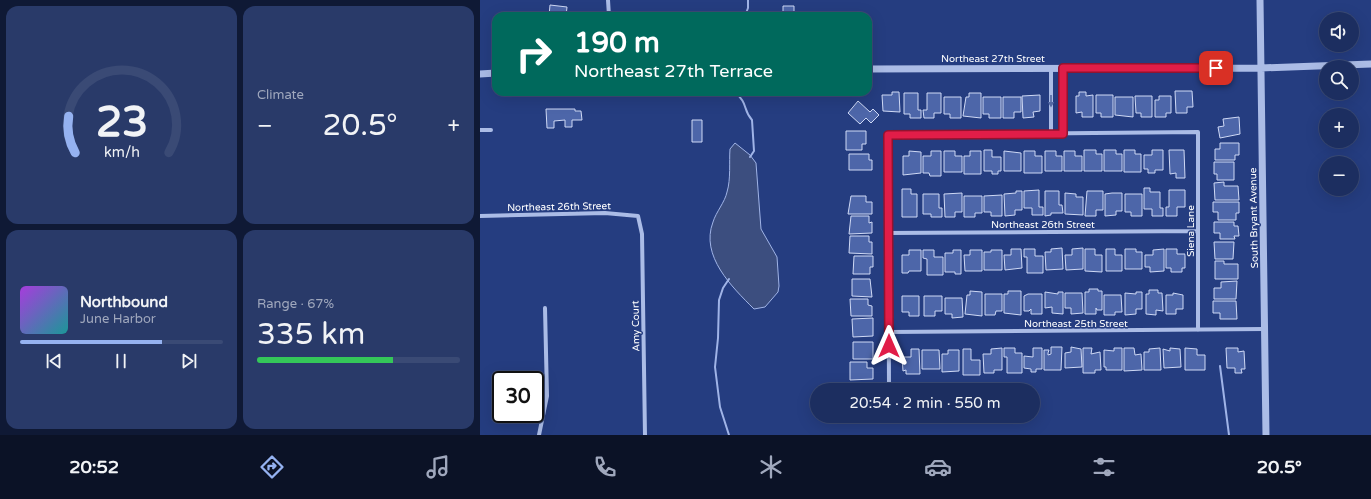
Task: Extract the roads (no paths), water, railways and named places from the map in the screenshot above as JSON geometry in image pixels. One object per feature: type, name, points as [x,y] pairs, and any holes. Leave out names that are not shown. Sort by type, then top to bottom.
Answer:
[{"type":"street","points":[[608,0],[609,12]]},
{"type":"street","name":"South Bryant Avenue","points":[[1260,0],[1266,435]]},
{"type":"street","name":"Northeast 27th Street","points":[[872,68],[1262,68],[1371,64]]},
{"type":"street","points":[[1051,68],[1051,134]]},
{"type":"street","points":[[889,383],[888,135],[1063,134],[1063,68]]},
{"type":"street","points":[[480,74],[492,73]]},
{"type":"street","points":[[480,130],[490,130]]},
{"type":"street","name":"Siena Lane","points":[[1063,134],[1198,132],[1198,330]]},
{"type":"street","name":"Northeast 26th Street","points":[[480,216],[605,213],[638,216]]},
{"type":"street","name":"Amy Court","points":[[638,216],[642,234],[645,435]]},
{"type":"street","name":"Northeast 26th Street","points":[[888,233],[1198,231]]},
{"type":"street","points":[[540,435],[547,396],[545,308]]},
{"type":"street","name":"Northeast 25th Street","points":[[889,332],[1264,330]]},
{"type":"water","points":[[735,143],[750,155],[756,163],[761,229],[777,257],[778,292],[765,307],[754,309],[736,291],[720,270],[714,259],[711,247],[710,235],[713,222],[727,192],[730,149]]},
{"type":"waterway","points":[[746,12],[748,0]]},
{"type":"waterway","points":[[739,96],[742,99],[747,113],[752,120],[754,151],[750,157]]},
{"type":"waterway","points":[[729,279],[723,288],[719,300],[718,338],[715,367],[720,407],[729,435]]},
{"type":"waterway","points":[[1220,366],[1229,435]]}]
